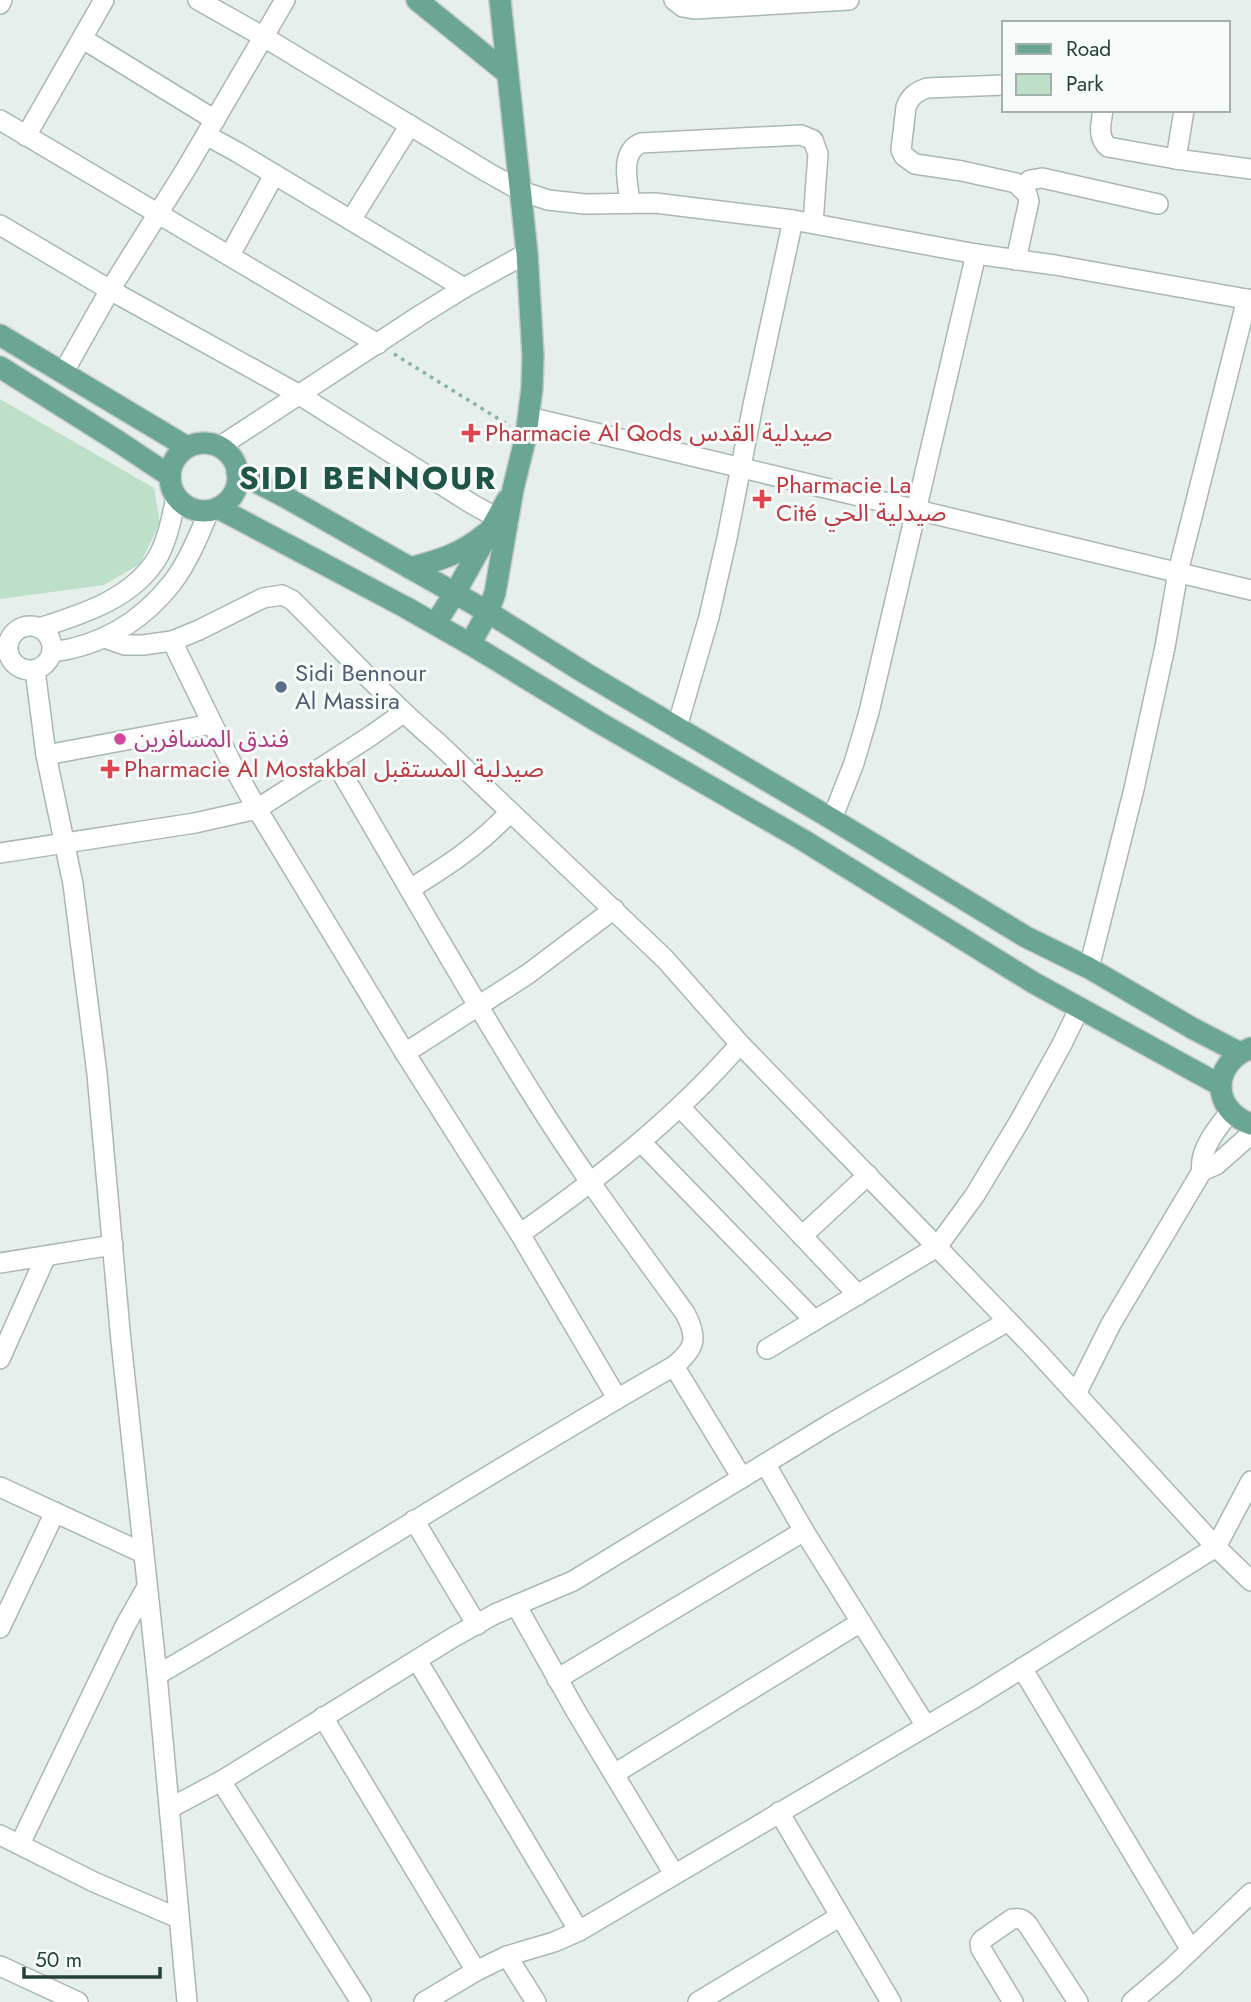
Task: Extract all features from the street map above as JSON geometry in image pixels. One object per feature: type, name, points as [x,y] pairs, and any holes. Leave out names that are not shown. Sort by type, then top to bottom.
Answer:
[{"type":"main road","points":[[417,0],[507,73]]},
{"type":"main road","points":[[435,624],[498,525],[513,489],[527,427],[533,356],[527,253],[500,0]]},
{"type":"main road","points":[[0,335],[187,447]]},
{"type":"main road","points":[[0,368],[170,476]]},
{"type":"main road","points":[[208,443],[228,453],[234,461],[237,472],[236,486],[229,499],[213,509],[197,510],[186,506],[176,497],[171,487],[170,476],[175,459],[187,447],[208,443]]},
{"type":"main road","points":[[237,472],[488,612],[1026,937],[1089,968],[1192,1028],[1245,1050]]},
{"type":"main road","points":[[213,509],[470,644],[600,723],[803,840],[1034,983],[1220,1086]]},
{"type":"main road","points":[[410,568],[448,558],[472,545],[498,525]]},
{"type":"main road","points":[[470,644],[488,612],[500,575],[498,525]]},
{"type":"main road","points":[[1245,1050],[1224,1069],[1220,1086],[1230,1112],[1251,1125]]},
{"type":"street","points":[[26,136],[104,0]]},
{"type":"street","points":[[198,0],[521,191],[548,201],[585,204],[630,202],[693,207],[803,222],[1249,300],[1178,572],[1133,789],[1089,968]]},
{"type":"street","points":[[63,373],[285,0]]},
{"type":"street","points":[[674,0],[683,7],[694,9],[849,0]]},
{"type":"street","points":[[83,39],[274,175],[464,288]]},
{"type":"street","points":[[1002,85],[927,88],[918,91],[906,107],[901,150],[904,156],[915,164],[962,171],[1016,183],[1023,188],[1028,201],[1016,260]]},
{"type":"street","points":[[1103,112],[1101,138],[1108,147],[1251,169]]},
{"type":"street","points":[[1175,159],[1184,112]]},
{"type":"street","points":[[0,120],[377,344]]},
{"type":"street","points":[[351,220],[410,125]]},
{"type":"street","points":[[630,202],[627,158],[632,149],[641,143],[801,135],[813,140],[818,154],[741,467],[709,617],[677,727]]},
{"type":"street","points":[[230,255],[274,175]]},
{"type":"street","points":[[1023,188],[1030,180],[1042,178],[1158,204]]},
{"type":"street","points":[[0,225],[110,290],[298,394],[498,525]]},
{"type":"street","points":[[219,447],[464,288],[527,253]]},
{"type":"street","points":[[832,819],[854,762],[869,712],[976,254]]},
{"type":"street","points":[[527,427],[741,467],[1251,590]]},
{"type":"street","points":[[39,628],[100,605],[136,583],[159,555],[176,497]]},
{"type":"street","points":[[52,652],[80,648],[104,638],[143,613],[172,583],[213,509]]},
{"type":"street","points":[[104,638],[125,645],[172,641],[263,598],[282,595],[292,600],[403,713],[438,742],[665,959],[740,1044],[1008,1321],[1216,1547],[1251,1581]]},
{"type":"street","points":[[32,626],[39,628],[50,638],[52,652],[46,664],[35,670],[6,663],[13,634],[9,630],[32,626]]},
{"type":"street","points":[[172,641],[257,809],[405,1053],[520,1234],[617,1398]]},
{"type":"street","points":[[35,670],[46,755],[66,843],[89,1000],[187,2002]]},
{"type":"street","points":[[0,853],[195,823],[257,809],[403,713]]},
{"type":"street","points":[[46,755],[212,724]]},
{"type":"street","points":[[157,1675],[674,1366],[691,1349],[694,1335],[685,1313],[590,1182],[478,1007],[334,760]]},
{"type":"street","points":[[410,890],[468,851],[492,832],[510,812]]},
{"type":"street","points":[[405,1053],[539,966],[614,909]]},
{"type":"street","points":[[767,1349],[937,1247],[975,1195],[1019,1122],[1079,1009]]},
{"type":"street","points":[[520,1234],[641,1142],[712,1076],[740,1044]]},
{"type":"street","points":[[680,1107],[858,1295]]},
{"type":"street","points":[[1076,1394],[1111,1324],[1202,1171],[1202,1160],[1210,1141],[1230,1112]]},
{"type":"street","points":[[1202,1171],[1216,1165],[1251,1134]]},
{"type":"street","points":[[641,1142],[814,1321]]},
{"type":"street","points":[[802,1236],[869,1175]]},
{"type":"street","points":[[0,1263],[113,1245]]},
{"type":"street","points":[[0,1359],[46,1256]]},
{"type":"street","points":[[170,1808],[221,1781],[477,1625],[573,1581],[842,1417],[1008,1321]]},
{"type":"street","points":[[674,1366],[742,1478]]},
{"type":"street","points":[[766,1465],[926,1726]]},
{"type":"street","points":[[424,2002],[507,1956],[554,1942],[579,1931],[926,1726],[1216,1547],[1251,1481]]},
{"type":"street","points":[[0,1487],[143,1553]]},
{"type":"street","points":[[0,1628],[54,1512]]},
{"type":"street","points":[[414,1520],[477,1625]]},
{"type":"street","points":[[558,1679],[804,1531]]},
{"type":"street","points":[[20,1844],[125,1626],[147,1587]]},
{"type":"street","points":[[516,1605],[674,1874]]},
{"type":"street","points":[[614,1774],[861,1622]]},
{"type":"street","points":[[417,1660],[579,1931]]},
{"type":"street","points":[[1022,1668],[1191,1950]]},
{"type":"street","points":[[323,1717],[476,1971]]},
{"type":"street","points":[[221,1781],[361,2002]]},
{"type":"street","points":[[779,1812],[891,2002]]},
{"type":"street","points":[[0,1835],[94,1882],[178,1919]]},
{"type":"street","points":[[1132,2002],[1251,1893]]},
{"type":"street","points":[[698,2002],[839,1917]]},
{"type":"street","points":[[1013,2002],[980,1943],[1012,1919],[1018,1918],[1028,1925],[1079,2002]]},
{"type":"street","points":[[507,1956],[536,2002]]},
{"type":"street","points":[[0,1966],[78,2002]]},
{"type":"path","points":[[377,344],[527,427]]},
{"type":"green space","points":[[0,399],[154,488],[160,523],[140,564],[104,585],[0,599]]},
{"type":"place","name":"Pharmacie Al Qods صيدلية القدس","points":[[471,433]]},
{"type":"place","name":"Pharmacie La Cité صيدلية الحي","points":[[762,499]]},
{"type":"place","name":"Sidi Bennour Al Massira","points":[[281,687]]},
{"type":"place","name":"فندق المسافرين","points":[[120,739]]},
{"type":"place","name":"Pharmacie Al Mostakbal صيدلية المستقبل","points":[[110,769]]},
{"type":"district","name":"SIDI BENNOUR","points":[[368,478]]}]
